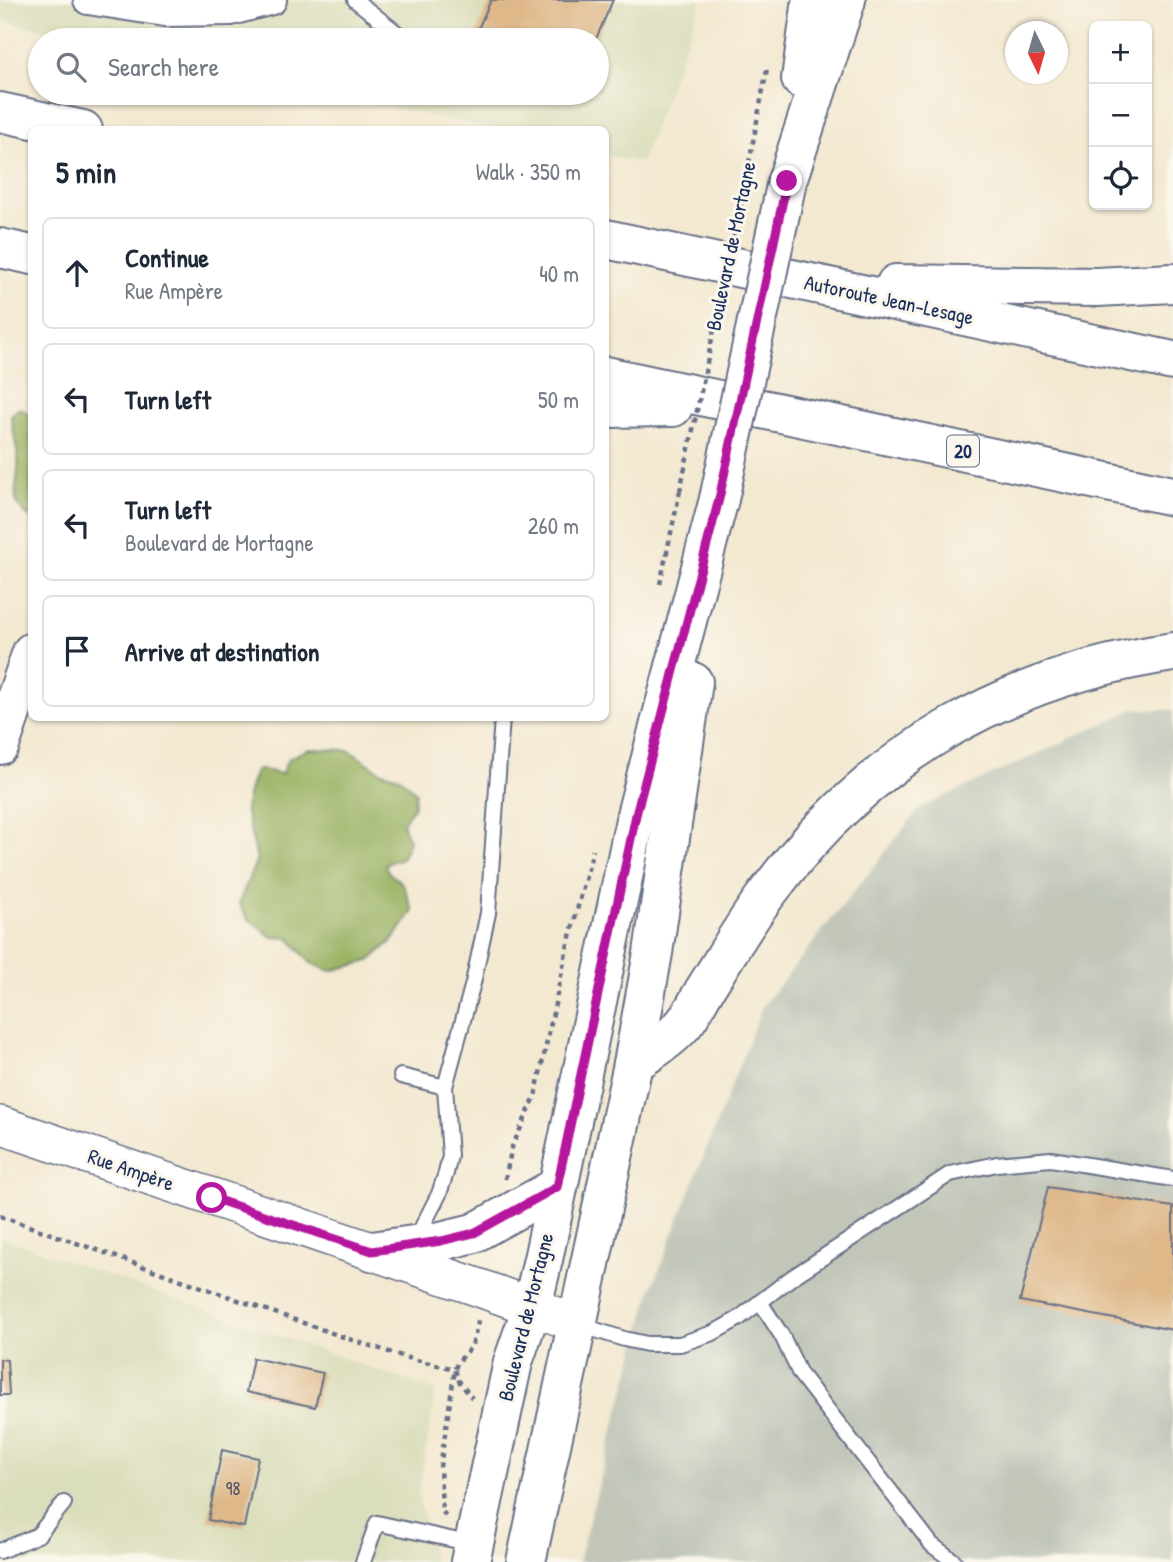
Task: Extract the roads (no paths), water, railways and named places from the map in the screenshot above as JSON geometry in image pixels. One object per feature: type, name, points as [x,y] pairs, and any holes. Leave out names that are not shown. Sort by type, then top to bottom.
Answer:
[{"type":"main road","name":"Boulevard de Mortagne","points":[[472,1553],[513,1362],[532,1307],[636,815],[719,499],[787,181],[812,0]]},
{"type":"main road","name":"Boulevard de Mortagne","points":[[787,181],[846,0]]},
{"type":"main road","points":[[0,112],[65,126]]},
{"type":"main road","name":"Autoroute Jean-Lesage","points":[[609,240],[1173,361]]},
{"type":"main road","points":[[0,248],[28,254]]},
{"type":"main road","points":[[813,283],[1097,287],[1173,283]]},
{"type":"main road","name":"20","points":[[609,377],[1173,496]]},
{"type":"main road","points":[[609,408],[752,407]]},
{"type":"main road","name":"Boulevard de Mortagne","points":[[526,1562],[633,1064],[673,824],[719,499]]},
{"type":"main road","points":[[633,1064],[681,1028],[768,892],[818,831],[868,783],[906,754],[957,722],[1004,699],[1089,670],[1173,652]]},
{"type":"main road","points":[[0,745],[28,664]]},
{"type":"main road","points":[[397,1253],[474,1233],[557,1187]]},
{"type":"street","points":[[88,0],[178,12],[231,11],[272,0]]},
{"type":"street","name":"Rue Ampère","points":[[0,1125],[397,1253],[579,1324]]},
{"type":"lane","points":[[355,0],[391,28]]},
{"type":"lane","points":[[397,1253],[439,1194],[450,1156],[445,1087],[484,940],[502,721]]},
{"type":"lane","points":[[401,1076],[445,1087]]},
{"type":"lane","points":[[579,1324],[624,1339],[646,1343],[680,1344],[713,1333],[791,1278],[950,1174],[997,1164],[1051,1159],[1173,1179]]},
{"type":"lane","points":[[760,1302],[782,1336],[800,1374],[932,1545],[955,1562]]},
{"type":"lane","points":[[0,1552],[38,1535],[64,1503]]},
{"type":"lane","points":[[363,1562],[377,1523],[472,1553]]}]
